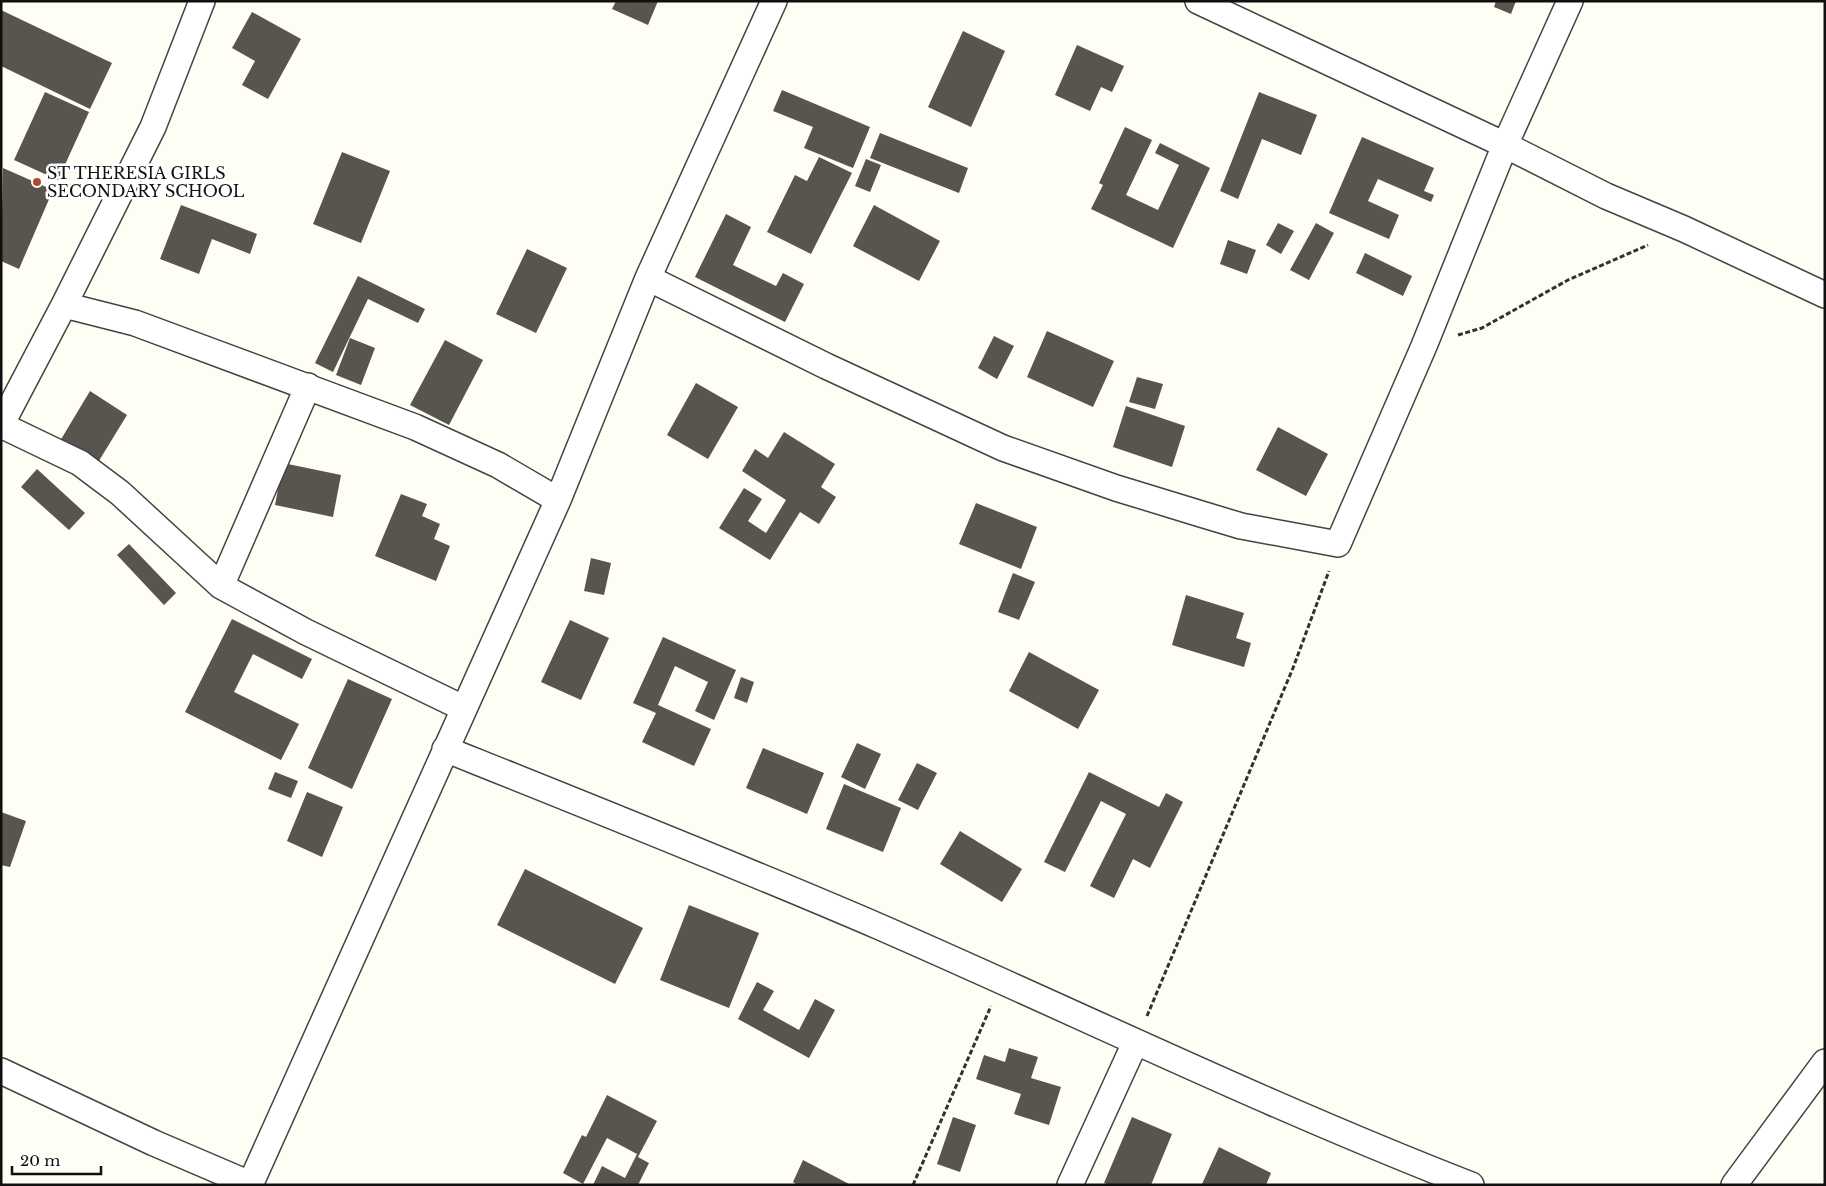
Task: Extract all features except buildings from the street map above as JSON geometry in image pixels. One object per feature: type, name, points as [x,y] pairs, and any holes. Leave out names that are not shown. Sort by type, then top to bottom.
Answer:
[{"type":"street","points":[[202,1],[153,127],[64,305],[1,425],[80,463],[120,493],[221,586],[306,632],[464,708]]},
{"type":"street","points":[[1,1071],[154,1143],[251,1184],[558,500],[648,278],[774,1]]},
{"type":"street","points":[[1198,1],[1505,145],[1606,196],[1684,229],[1825,295]]},
{"type":"street","points":[[648,278],[826,366],[1002,448],[1116,488],[1241,526],[1338,544],[1424,346],[1505,145],[1570,1]]},
{"type":"street","points":[[64,305],[135,322],[415,427],[498,465],[558,500]]},
{"type":"street","points":[[221,586],[308,386]]},
{"type":"street","points":[[445,749],[700,851],[881,928],[1289,1111],[1471,1185]]},
{"type":"street","points":[[1070,1185],[1135,1043]]},
{"type":"street","points":[[1734,1185],[1825,1062]]},
{"type":"path","points":[[1424,346],[1482,328],[1568,280],[1684,229]]},
{"type":"path","points":[[1135,1043],[1293,668],[1338,544]]},
{"type":"path","points":[[913,1185],[1001,982]]},
{"type":"place","name":"ST THERESIA GIRLS SECONDARY SCHOOL","points":[[37,182]]}]
